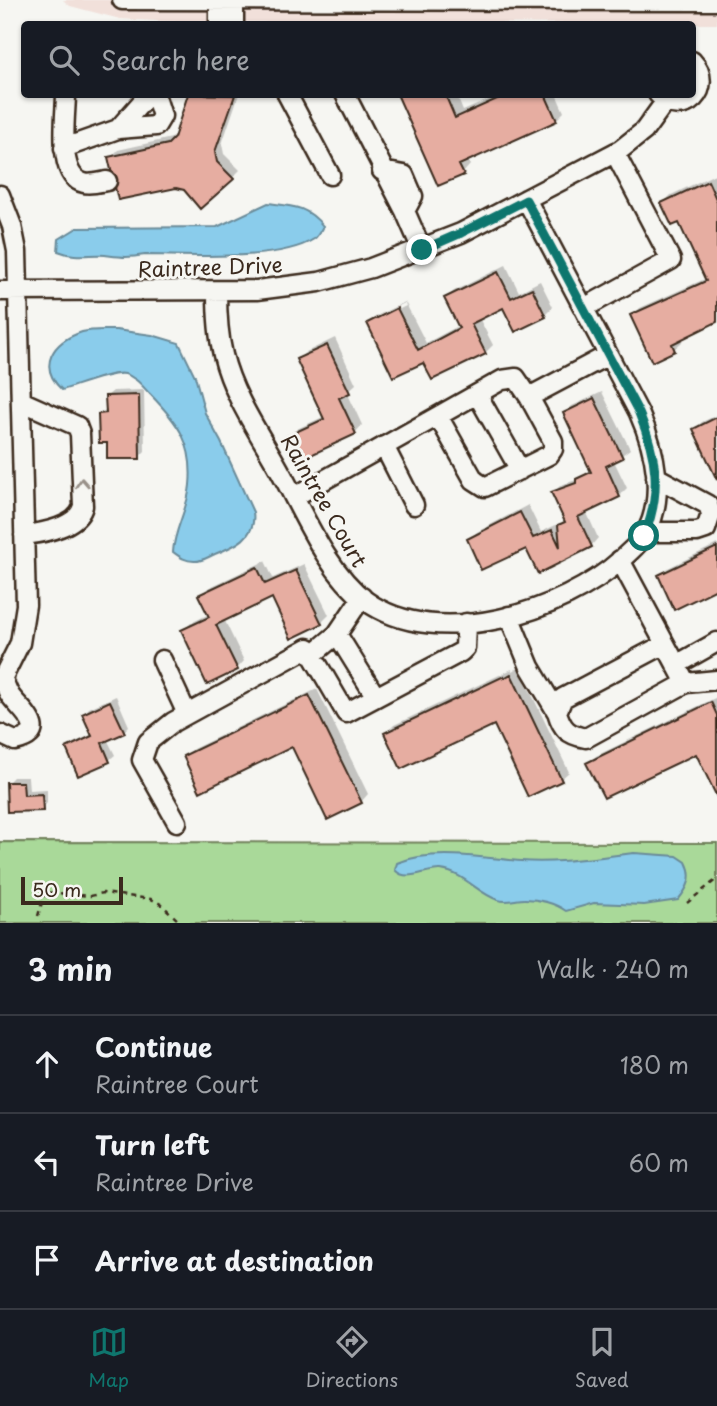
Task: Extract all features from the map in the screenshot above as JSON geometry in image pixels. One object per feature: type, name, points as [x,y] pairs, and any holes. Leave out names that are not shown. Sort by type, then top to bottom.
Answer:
[{"type":"street","points":[[122,0],[717,1]]},
{"type":"street","points":[[219,0],[219,21]]},
{"type":"street","points":[[234,0],[234,21]]},
{"type":"street","name":"Raintree Drive","points":[[696,65],[710,87]]},
{"type":"street","points":[[66,98],[64,157],[74,177],[84,183],[107,181]]},
{"type":"street","points":[[118,129],[148,98]]},
{"type":"street","points":[[64,148],[118,129],[156,126],[162,116],[154,98]]},
{"type":"street","points":[[289,98],[330,175]]},
{"type":"street","points":[[347,98],[422,250]]},
{"type":"street","name":"Raintree Drive","points":[[0,290],[257,290],[319,282],[370,268],[461,233],[614,153],[644,131],[662,98],[681,105],[694,98]]},
{"type":"street","points":[[584,308],[671,260],[614,153]]},
{"type":"street","points":[[0,195],[12,226],[17,251],[24,535],[24,624],[20,643],[1,681],[10,696],[30,718],[31,729],[25,738],[15,741],[0,734]]},
{"type":"street","name":"Raintree Court","points":[[217,292],[218,327],[230,378],[331,564],[343,580],[385,612],[423,623],[466,623],[543,607],[566,597],[610,570],[646,532],[654,513],[656,477],[648,433],[526,200]]},
{"type":"street","points":[[529,397],[608,355]]},
{"type":"street","points":[[294,497],[477,394],[511,377],[520,382],[554,445],[549,455],[485,487],[478,485],[438,416]]},
{"type":"street","points":[[477,394],[520,470]]},
{"type":"street","points":[[21,401],[77,426],[80,434],[83,506],[75,519],[43,533],[24,535]]},
{"type":"street","points":[[384,446],[414,505]]},
{"type":"street","points":[[646,532],[697,533],[706,529],[711,514],[708,505],[656,477]]},
{"type":"street","points":[[620,560],[686,683]]},
{"type":"street","points":[[312,655],[337,634],[362,597]]},
{"type":"street","points":[[509,616],[530,667],[557,712],[562,727],[572,736],[586,738],[686,683],[717,680]]},
{"type":"street","points":[[177,822],[142,760],[148,742],[187,714],[308,648],[346,713],[461,652],[466,648],[466,623]]},
{"type":"street","points":[[337,634],[376,697]]},
{"type":"street","points":[[676,665],[717,642]]},
{"type":"street","points":[[557,712],[563,698],[665,644]]},
{"type":"street","points":[[162,660],[187,714]]},
{"type":"path","points":[[687,903],[717,879]]},
{"type":"path","points":[[38,916],[45,892],[90,896],[103,893],[157,901],[181,923]]},
{"type":"shaded area","points":[[63,0],[717,0],[717,24],[696,24],[696,21],[159,21],[120,19],[70,6]]},
{"type":"green space","points":[[0,842],[717,843],[717,923],[0,923]]},
{"type":"water","points":[[268,203],[292,206],[305,211],[323,226],[314,239],[298,246],[256,254],[125,257],[76,255],[58,251],[59,239],[77,228],[217,227]]},
{"type":"water","points":[[116,330],[152,335],[179,343],[195,376],[205,413],[253,512],[252,528],[230,548],[197,561],[185,559],[173,552],[189,494],[189,457],[176,424],[139,382],[129,375],[119,374],[62,390],[54,381],[49,364],[56,348],[63,342],[86,331]]},
{"type":"water","points":[[634,853],[677,856],[686,862],[690,873],[689,882],[678,900],[644,905],[594,903],[566,911],[535,900],[498,900],[464,879],[441,870],[405,875],[395,870],[397,863],[426,856],[458,855],[549,862]]},
{"type":"building","points":[[187,98],[234,98],[215,152],[217,162],[234,179],[200,209],[184,190],[176,188],[118,200],[108,157],[168,144],[174,138]]},
{"type":"building","points":[[399,98],[447,98],[455,118],[499,98],[547,98],[557,121],[459,165],[464,175],[438,186]]},
{"type":"building","points":[[708,181],[717,201],[717,322],[672,344],[675,351],[652,362],[630,315],[706,281],[679,223],[672,226],[661,203]]},
{"type":"building","points":[[498,272],[511,298],[532,288],[546,317],[515,332],[503,308],[471,324],[486,354],[432,380],[423,363],[393,377],[367,323],[397,308],[418,350],[459,328],[444,298]]},
{"type":"building","points":[[327,345],[350,393],[339,398],[356,434],[298,461],[287,436],[324,419],[296,359]]},
{"type":"building","points":[[139,395],[140,459],[107,459],[107,443],[99,443],[98,414],[106,413],[105,396]]},
{"type":"building","points":[[594,398],[623,458],[606,466],[620,497],[578,517],[592,547],[538,574],[526,549],[481,570],[467,539],[520,512],[533,538],[552,530],[560,547],[558,525],[565,522],[551,492],[576,483],[576,479],[591,472],[563,413]]},
{"type":"building","points":[[717,417],[717,480],[693,429]]},
{"type":"building","points":[[717,547],[717,589],[674,610],[658,575]]},
{"type":"building","points":[[257,567],[265,584],[296,570],[322,624],[291,639],[272,598],[216,625],[238,670],[207,685],[181,630],[209,617],[198,595]]},
{"type":"building","points":[[511,674],[562,781],[528,797],[494,725],[401,769],[384,733]]},
{"type":"building","points":[[309,695],[362,803],[327,820],[292,747],[200,792],[183,756]]},
{"type":"building","points":[[110,701],[125,733],[102,743],[110,762],[78,776],[66,748],[92,736],[82,714]]},
{"type":"building","points":[[711,702],[717,715],[717,797],[696,754],[604,798],[586,763]]},
{"type":"building","points":[[6,782],[23,782],[24,795],[42,794],[43,811],[7,812]]},
{"type":"route","points":[[422,250],[526,200],[648,433],[656,477],[654,513],[644,536]]}]
